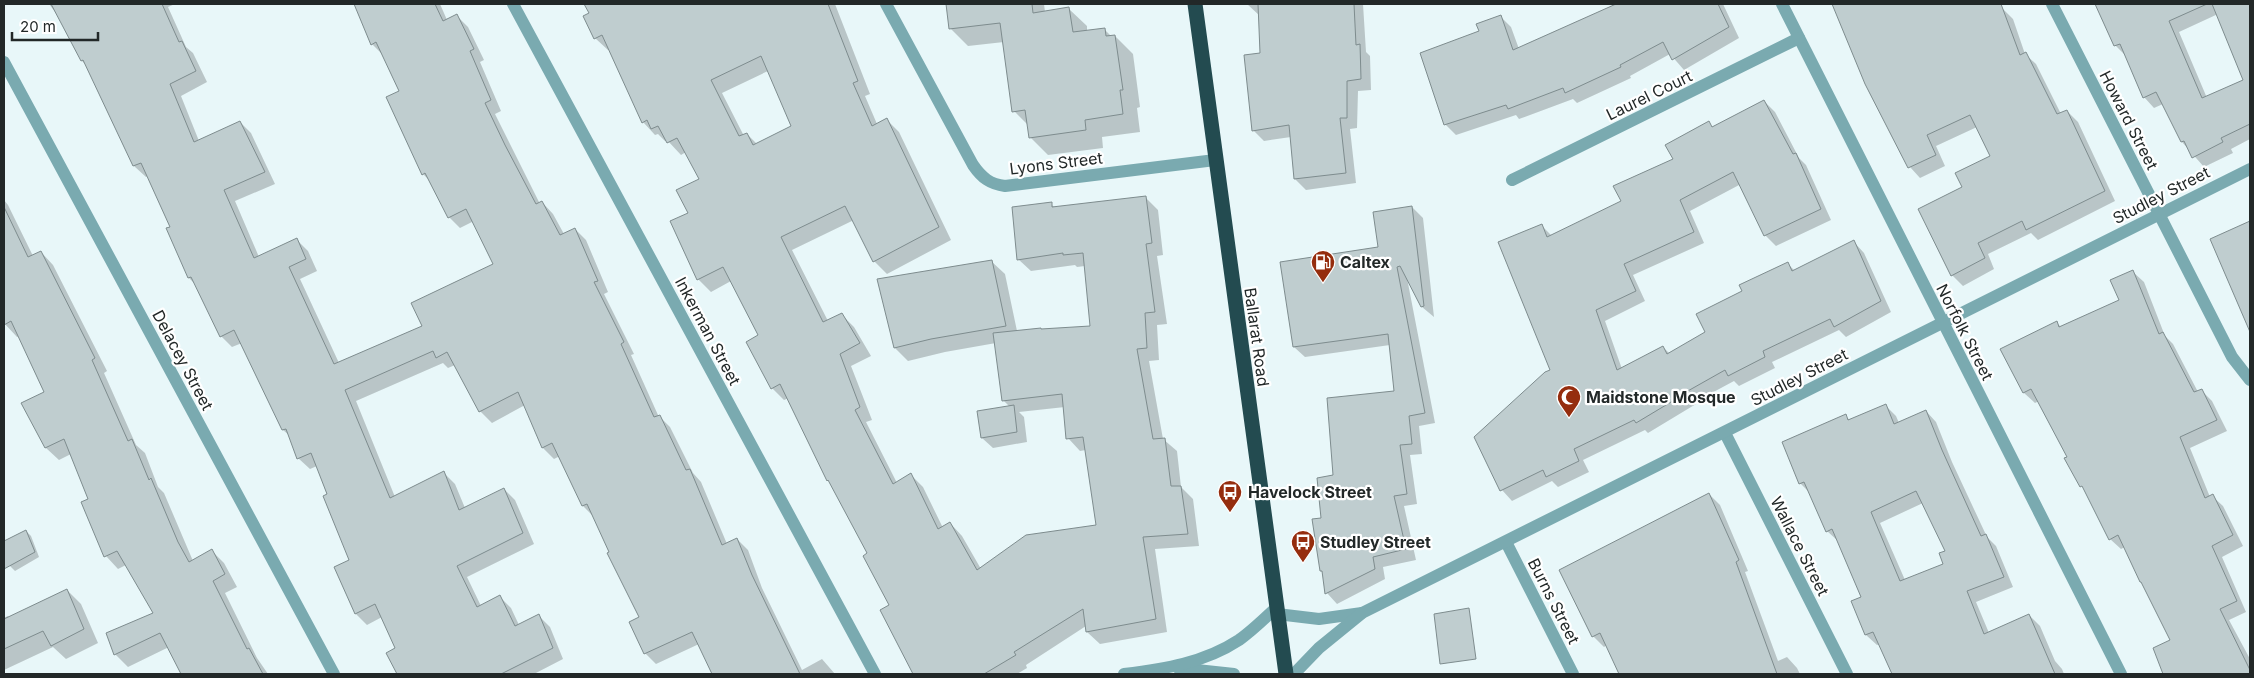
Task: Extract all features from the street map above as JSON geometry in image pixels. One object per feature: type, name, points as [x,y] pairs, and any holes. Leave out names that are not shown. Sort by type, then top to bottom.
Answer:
[{"type":"highway","name":"Ballarat Road","points":[[1195,4],[1214,160],[1286,674]]},
{"type":"street","name":"Inkerman Street","points":[[513,4],[875,674]]},
{"type":"street","name":"Lyons Street","points":[[886,4],[980,176],[993,185],[1005,186],[1214,160]]},
{"type":"street","name":"Norfolk Street","points":[[1782,4],[2121,674]]},
{"type":"street","name":"Howard Street","points":[[2052,4],[2232,356],[2250,380]]},
{"type":"street","name":"Laurel Court","points":[[1512,180],[1800,38]]},
{"type":"street","name":"Delacey Street","points":[[4,62],[334,674]]},
{"type":"street","name":"Studley Street","points":[[1294,674],[1319,648],[1362,613],[2250,169]]},
{"type":"street","name":"Wallace Street","points":[[1725,433],[1847,674]]},
{"type":"street","name":"Burns Street","points":[[1506,542],[1573,674]]},
{"type":"street","name":"Studley Street","points":[[1277,610],[1319,619],[1362,613]]},
{"type":"street","points":[[1124,674],[1173,667],[1227,647],[1277,610]]},
{"type":"street","points":[[1173,667],[1234,674]]},
{"type":"building","points":[[51,4],[162,4],[179,42],[182,41],[196,71],[170,84],[194,142],[240,121],[265,172],[224,190],[254,258],[297,238],[306,259],[289,267],[334,364],[422,326],[411,303],[493,264],[466,209],[448,218],[425,173],[422,175],[386,97],[399,91],[376,42],[371,45],[354,4],[435,4],[443,21],[457,14],[474,49],[470,51],[491,100],[485,103],[505,145],[536,204],[542,201],[560,235],[575,228],[598,281],[594,282],[624,342],[621,344],[654,417],[660,415],[686,470],[690,469],[722,545],[737,538],[752,575],[800,674],[712,674],[692,632],[644,654],[629,622],[639,617],[607,553],[609,552],[587,504],[582,506],[552,443],[542,448],[518,392],[479,412],[447,352],[436,358],[433,351],[345,390],[390,498],[444,471],[459,510],[504,488],[523,533],[457,566],[477,607],[500,595],[515,626],[539,614],[553,648],[501,674],[397,674],[386,653],[395,648],[375,604],[355,614],[334,567],[349,560],[323,496],[327,494],[311,453],[297,459],[286,429],[282,430],[234,330],[220,337],[191,277],[188,278],[166,228],[170,227],[141,163],[133,166],[83,60],[81,61]]},
{"type":"building","points":[[584,4],[828,4],[858,81],[853,83],[872,126],[887,118],[939,227],[873,262],[845,206],[781,237],[823,322],[842,313],[860,343],[840,354],[860,407],[855,410],[893,484],[911,473],[938,529],[950,522],[977,570],[1026,535],[1096,525],[1083,437],[1066,439],[1062,394],[1002,401],[993,333],[1041,328],[1090,326],[1083,253],[1063,255],[1063,253],[1017,260],[1012,207],[1052,202],[1052,207],[1146,196],[1152,243],[1146,244],[1155,312],[1145,313],[1147,348],[1137,349],[1153,439],[1165,438],[1171,486],[1181,486],[1188,534],[1143,537],[1156,619],[1086,632],[1083,609],[1014,652],[1016,655],[984,674],[913,674],[880,610],[889,605],[863,556],[867,553],[827,481],[780,384],[771,389],[746,342],[758,335],[723,267],[697,280],[670,221],[688,213],[676,190],[699,179],[677,138],[667,143],[658,126],[651,129],[647,120],[642,123],[602,35],[594,39],[583,16],[589,13]],"holes":[[[761,56],[791,126],[753,145],[747,133],[739,136],[711,80]]]},
{"type":"building","points":[[946,4],[1032,4],[1033,13],[1069,7],[1073,32],[1105,28],[1106,36],[1115,35],[1123,90],[1120,90],[1123,114],[1085,120],[1086,130],[1029,138],[1025,110],[1012,112],[1000,23],[949,29]]},
{"type":"building","points":[[1258,4],[1354,4],[1356,45],[1360,44],[1361,79],[1347,81],[1347,118],[1340,118],[1346,173],[1294,179],[1289,125],[1252,131],[1244,55],[1260,53]]},
{"type":"building","points":[[1616,4],[1718,4],[1729,27],[1672,60],[1663,42],[1620,65],[1621,67],[1565,93],[1563,88],[1508,109],[1506,105],[1444,125],[1420,53],[1479,31],[1476,24],[1501,15],[1513,50]]},
{"type":"building","points":[[1832,4],[2001,4],[2020,55],[2026,52],[2057,114],[2067,110],[2105,191],[2026,230],[2022,221],[1978,243],[1985,258],[1951,276],[1918,209],[1962,187],[1955,173],[1990,156],[1970,115],[1927,135],[1936,155],[1908,168],[1865,84]]},
{"type":"building","points":[[2095,4],[2207,4],[2169,21],[2202,98],[2243,80],[2212,4],[2250,4],[2250,124],[2221,138],[2223,142],[2192,158],[2184,141],[2181,142],[2156,92],[2143,98],[2120,44],[2114,46]]},
{"type":"building","points":[[1764,100],[1793,154],[1796,153],[1821,209],[1764,236],[1733,172],[1680,200],[1694,232],[1624,264],[1636,291],[1596,310],[1617,370],[1663,346],[1667,354],[1705,332],[1696,314],[1742,291],[1739,285],[1788,262],[1792,271],[1854,240],[1881,301],[1834,327],[1830,319],[1763,351],[1765,357],[1728,376],[1725,370],[1636,423],[1634,420],[1574,449],[1579,461],[1546,477],[1543,470],[1500,491],[1474,437],[1545,372],[1550,370],[1498,242],[1542,224],[1547,237],[1621,201],[1613,186],[1673,159],[1665,145],[1709,121],[1712,127]]},
{"type":"building","points":[[1412,206],[1424,306],[1421,307],[1400,266],[1397,267],[1425,413],[1409,416],[1412,444],[1400,445],[1407,494],[1394,496],[1406,549],[1373,557],[1375,569],[1325,594],[1312,519],[1321,518],[1317,478],[1333,475],[1327,398],[1394,391],[1388,334],[1293,347],[1280,262],[1378,247],[1373,212]]},
{"type":"building","points":[[4,207],[28,257],[41,251],[95,358],[92,360],[128,441],[132,439],[149,480],[151,478],[178,542],[189,562],[212,549],[225,574],[213,581],[247,649],[249,648],[263,674],[181,674],[160,633],[114,655],[106,633],[153,613],[117,551],[104,557],[81,502],[88,499],[64,439],[45,448],[21,403],[44,392],[11,321],[4,325]]},
{"type":"building","points":[[2250,221],[2250,332],[2210,239]]},
{"type":"building","points":[[992,260],[1006,326],[931,339],[894,348],[877,279]]},
{"type":"building","points":[[2133,270],[2159,334],[2163,332],[2194,392],[2202,389],[2217,420],[2180,437],[2205,498],[2213,494],[2233,535],[2212,546],[2237,601],[2220,609],[2250,670],[2250,674],[2163,674],[2153,648],[2170,640],[2118,535],[2109,540],[2082,486],[2080,487],[2064,458],[2067,457],[2031,389],[2023,393],[2000,349],[2057,321],[2059,327],[2119,300],[2110,280]]},
{"type":"building","points":[[1886,404],[1894,424],[1926,410],[1981,536],[1986,534],[2004,577],[1967,591],[1984,634],[2029,614],[2055,674],[1892,674],[1873,632],[1865,635],[1851,601],[1861,597],[1832,529],[1826,532],[1804,482],[1799,484],[1782,442],[1846,414],[1848,420]],"holes":[[[1916,491],[1945,551],[1939,553],[1943,564],[1900,581],[1871,512]]]},
{"type":"building","points":[[1014,405],[1017,432],[981,438],[977,411]]},
{"type":"building","points":[[1709,493],[1739,560],[1736,562],[1777,674],[1619,674],[1600,633],[1592,637],[1559,570]]},
{"type":"building","points":[[26,530],[35,552],[4,569],[4,541]]},
{"type":"building","points":[[67,589],[84,629],[51,646],[43,631],[4,649],[4,619]]},
{"type":"building","points":[[1469,608],[1476,659],[1440,664],[1434,614]]},
{"type":"place","name":"Caltex","points":[[1323,283]]},
{"type":"place","name":"Maidstone Mosque","points":[[1569,418]]},
{"type":"place","name":"Havelock Street","points":[[1230,513]]},
{"type":"place","name":"Studley Street","points":[[1303,563]]}]
